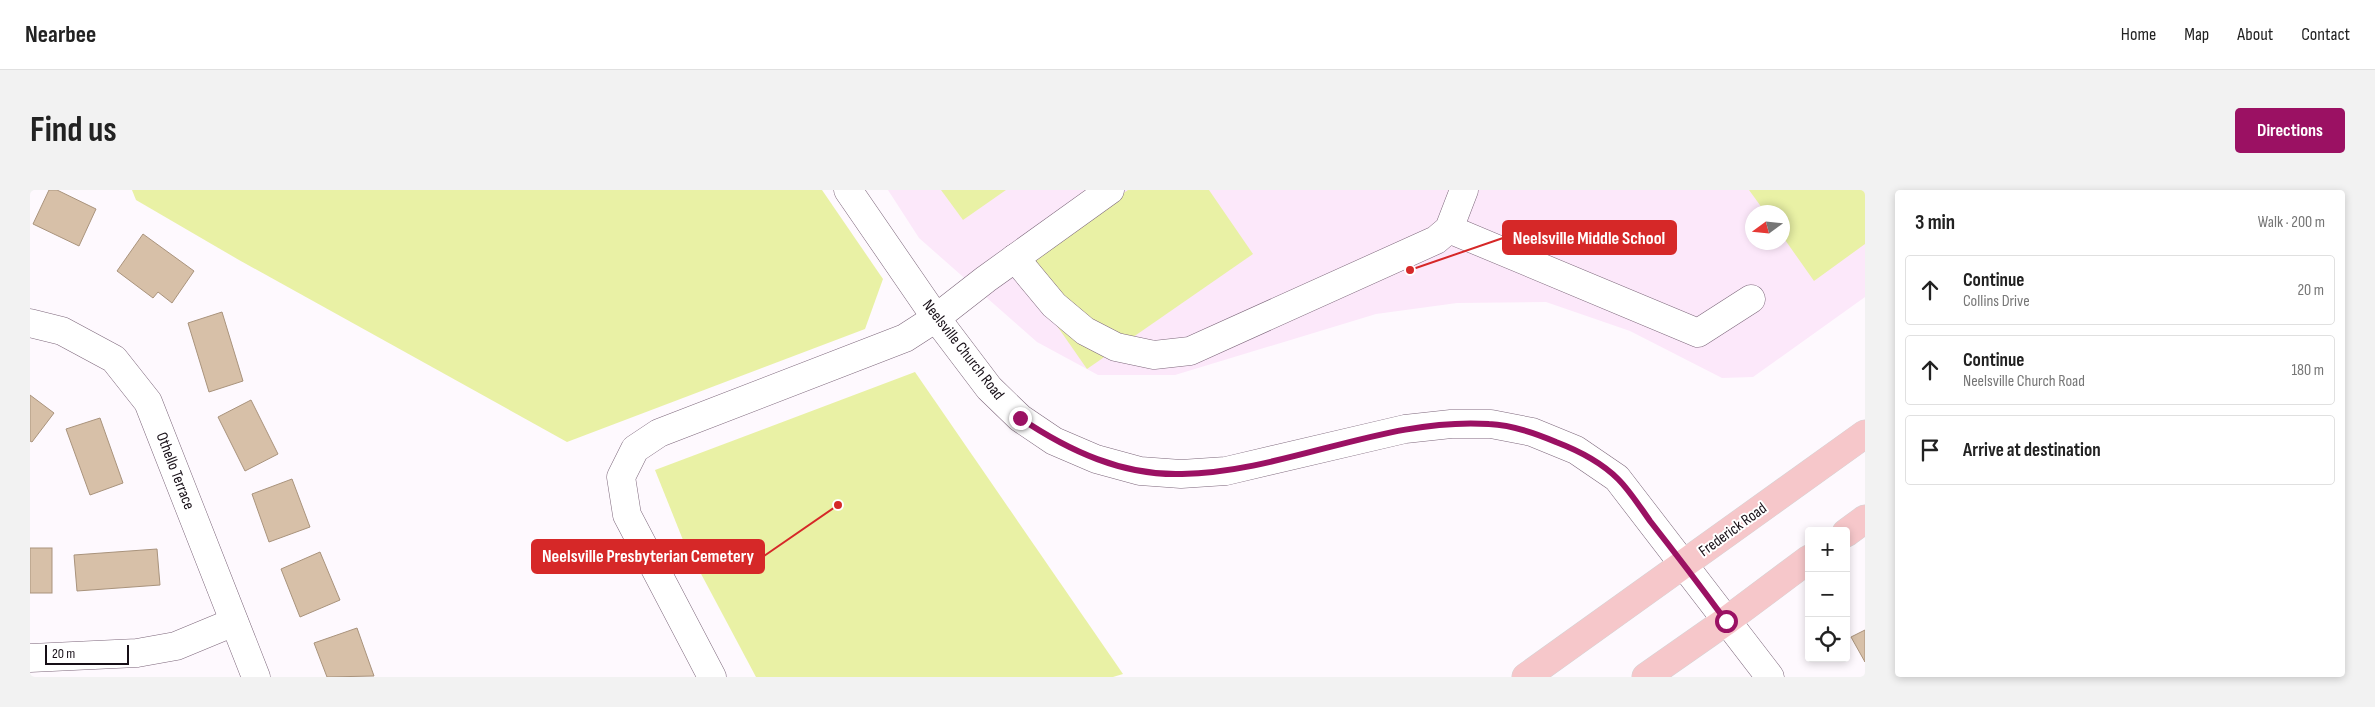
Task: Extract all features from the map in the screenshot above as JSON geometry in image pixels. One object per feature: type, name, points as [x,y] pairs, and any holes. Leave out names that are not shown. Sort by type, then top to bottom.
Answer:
[{"type":"main road","name":"Frederick Road","points":[[1526,677],[1865,434]]},
{"type":"main road","points":[[1850,530],[1865,519]]},
{"type":"main road","points":[[1646,677],[1726,621],[1805,562]]},
{"type":"street","name":"Neelsville Church Road","points":[[848,190],[936,318],[989,388],[1020,418],[1054,441],[1096,459],[1140,471],[1181,474],[1226,471],[1405,429],[1451,424],[1491,424],[1532,432],[1576,450],[1617,478],[1770,677]]},
{"type":"street","points":[[712,677],[627,514],[622,477],[635,449],[659,433],[905,338],[936,318],[1014,258],[1110,190]]},
{"type":"street","points":[[1014,258],[1054,305],[1085,332],[1116,347],[1154,355],[1190,351],[1436,240],[1449,229],[1464,190]]},
{"type":"street","points":[[1449,229],[1698,333],[1751,299]]},
{"type":"street","name":"Othello Terrace","points":[[30,323],[62,330],[114,359],[148,402],[256,677]]},
{"type":"street","points":[[30,658],[138,653],[176,646],[234,622]]},
{"type":"shaded area","points":[[888,190],[1865,190],[1865,297],[1753,377],[1722,378],[1630,331],[1546,302],[1457,303],[1376,314],[1175,375],[1098,375],[1037,342],[919,238]]},
{"type":"green space","points":[[132,190],[822,190],[883,279],[865,329],[567,442],[239,260],[136,200]]},
{"type":"green space","points":[[941,190],[1006,190],[963,220]]},
{"type":"green space","points":[[1128,190],[1209,190],[1253,254],[1087,369],[1016,267]]},
{"type":"green space","points":[[1749,190],[1865,190],[1865,244],[1814,281],[1790,247],[1790,205],[1760,205]]},
{"type":"green space","points":[[915,372],[1123,674],[1113,677],[756,677],[683,540],[655,470]]},
{"type":"building","points":[[49,190],[57,190],[96,209],[79,246],[33,224]]},
{"type":"building","points":[[143,234],[194,271],[172,303],[158,292],[153,298],[117,271]]},
{"type":"building","points":[[222,312],[243,381],[209,392],[188,323]]},
{"type":"building","points":[[30,395],[54,413],[32,442],[30,441]]},
{"type":"building","points":[[251,400],[278,454],[245,471],[218,417]]},
{"type":"building","points":[[100,418],[123,483],[90,495],[66,429]]},
{"type":"building","points":[[292,479],[310,527],[269,542],[252,494]]},
{"type":"building","points":[[30,548],[52,548],[52,593],[30,593]]},
{"type":"building","points":[[157,549],[160,585],[77,591],[74,555]]},
{"type":"building","points":[[320,552],[340,600],[300,617],[281,569]]},
{"type":"building","points":[[357,628],[374,676],[327,677],[314,643]]},
{"type":"building","points":[[1865,630],[1865,662],[1851,637]]},
{"type":"place","name":"Neelsville Middle School","points":[[1410,270]]},
{"type":"place","name":"Neelsville Presbyterian Cemetery","points":[[838,505]]},
{"type":"route","points":[[1020,418],[1054,441],[1096,459],[1140,471],[1181,474],[1226,471],[1405,429],[1451,424],[1491,424],[1532,432],[1576,450],[1617,478],[1685,564],[1726,621]]}]
